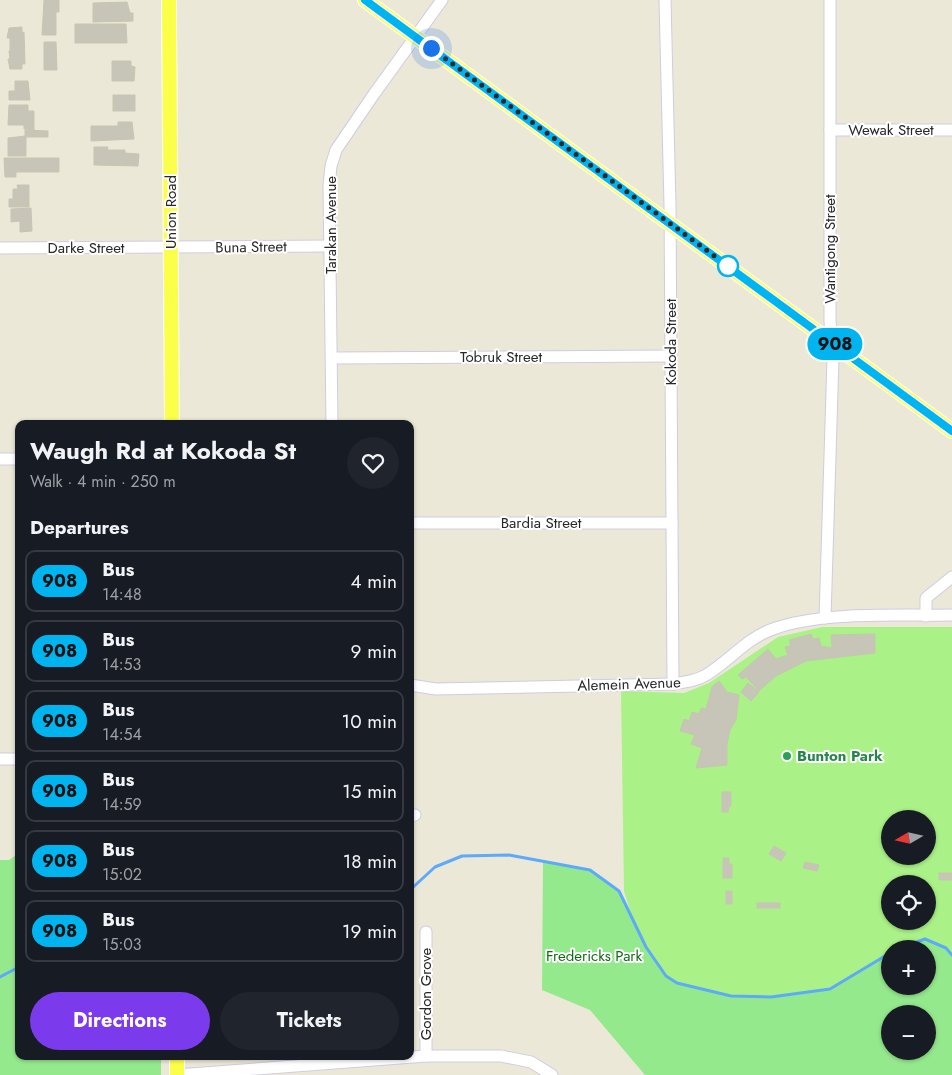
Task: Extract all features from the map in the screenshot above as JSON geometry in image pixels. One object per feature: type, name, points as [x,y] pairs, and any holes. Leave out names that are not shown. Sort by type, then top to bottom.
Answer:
[{"type":"main road","name":"Union Road","points":[[169,0],[172,420]]},
{"type":"main road","points":[[365,0],[952,431]]},
{"type":"main road","points":[[177,1060],[177,1075]]},
{"type":"street","name":"Tarakan Avenue","points":[[332,420],[329,186],[331,166],[336,150],[442,0]]},
{"type":"street","name":"Kokoda Street","points":[[665,0],[670,223],[673,684]]},
{"type":"street","name":"Wantigong Street","points":[[825,618],[833,365],[830,0]]},
{"type":"street","name":"Wewak Street","points":[[830,130],[952,130]]},
{"type":"street","name":"Buna Street","points":[[171,248],[331,246]]},
{"type":"street","name":"Darke Street","points":[[0,248],[171,248]]},
{"type":"street","name":"Tobruk Street","points":[[332,358],[671,356]]},
{"type":"street","points":[[0,459],[15,459]]},
{"type":"street","name":"Bardia Street","points":[[414,523],[672,523]]},
{"type":"street","points":[[926,616],[926,598],[952,577]]},
{"type":"street","name":"Alemein Avenue","points":[[414,685],[436,688],[673,684],[690,682],[706,675],[748,643],[770,630],[795,622],[825,618],[952,615]]},
{"type":"street","points":[[0,759],[15,760]]},
{"type":"street","name":"Gordon Grove","points":[[426,932],[426,1056]]},
{"type":"street","points":[[414,1057],[501,1056],[531,1062],[552,1075]]},
{"type":"street","points":[[177,1075],[374,1060]]},
{"type":"green space","name":"Bunton Park","points":[[822,627],[952,627],[952,955],[946,948],[936,944],[936,940],[881,940],[881,958],[830,989],[771,997],[731,996],[677,983],[666,976],[646,947],[631,914],[624,891],[621,691],[684,693],[709,683],[778,637]]},
{"type":"green space","points":[[15,856],[15,1060],[161,1060],[161,1075],[0,1075],[0,860],[9,860]]},
{"type":"green space","name":"Fredericks Park","points":[[543,860],[590,870],[619,891],[646,947],[666,976],[677,983],[731,996],[771,997],[830,989],[881,958],[881,995],[936,995],[936,944],[946,948],[952,955],[952,1075],[645,1075],[590,1010],[542,990]]},
{"type":"building","points":[[44,0],[59,0],[59,12],[56,12],[56,35],[42,35]]},
{"type":"building","points":[[127,2],[130,13],[133,13],[133,21],[93,22],[93,3]]},
{"type":"building","points":[[75,24],[126,24],[127,43],[75,43]]},
{"type":"building","points":[[22,27],[22,33],[24,32],[25,64],[22,64],[22,69],[10,69],[8,59],[10,59],[10,38],[7,38],[9,28]]},
{"type":"building","points":[[44,42],[56,42],[57,70],[44,70]]},
{"type":"building","points":[[112,61],[131,61],[131,66],[135,67],[134,81],[112,81]]},
{"type":"building","points":[[15,81],[28,81],[30,100],[9,100],[9,91],[15,91]]},
{"type":"building","points":[[113,95],[135,95],[135,111],[113,111]]},
{"type":"building","points":[[9,105],[28,105],[28,111],[34,111],[34,130],[24,129],[24,125],[8,125]]},
{"type":"building","points":[[118,122],[132,122],[134,139],[91,141],[91,126],[118,126]]},
{"type":"building","points":[[25,130],[48,131],[48,137],[26,137],[26,156],[8,156],[8,138],[25,136]]},
{"type":"building","points":[[94,147],[108,147],[107,150],[125,150],[125,153],[139,154],[138,166],[94,165]]},
{"type":"building","points":[[4,158],[59,158],[59,172],[16,172],[16,177],[5,177]]},
{"type":"building","points":[[17,185],[29,185],[29,207],[9,207],[9,199],[13,199],[13,189],[18,189]]},
{"type":"building","points":[[31,208],[32,231],[20,232],[20,221],[11,222],[11,209]]},
{"type":"building","points":[[811,634],[813,639],[819,638],[821,646],[832,648],[831,635],[875,634],[875,653],[806,661],[776,676],[759,691],[746,677],[742,679],[738,675],[768,649],[776,659],[788,655],[785,647],[791,646],[789,640]]},
{"type":"building","points":[[719,681],[727,692],[739,695],[736,720],[730,730],[727,744],[727,765],[696,768],[702,748],[691,744],[695,735],[680,731],[684,719],[689,721],[692,712],[699,714],[701,708],[706,709],[712,687]]},
{"type":"building","points":[[748,683],[759,692],[751,701],[741,692]]},
{"type":"building","points":[[722,792],[731,792],[731,806],[729,806],[728,812],[722,812]]},
{"type":"building","points":[[774,846],[786,853],[781,861],[769,854]]},
{"type":"building","points":[[723,858],[729,858],[729,864],[732,864],[732,878],[723,878]]},
{"type":"building","points":[[805,862],[819,865],[817,871],[803,868]]},
{"type":"building","points":[[939,873],[952,873],[952,880],[939,880]]},
{"type":"building","points":[[726,891],[732,891],[732,904],[726,904]]},
{"type":"building","points":[[757,903],[780,903],[780,908],[757,908]]},
{"type":"waterway","points":[[414,886],[435,867],[462,856],[509,855],[590,870],[619,891],[646,947],[666,976],[677,983],[731,996],[771,997],[830,989],[881,958]]},
{"type":"waterway","points":[[922,940],[927,940]]},
{"type":"waterway","points":[[936,944],[946,948],[952,955]]},
{"type":"waterway","points":[[0,977],[15,969]]},
{"type":"bus line","name":"908","points":[[365,0],[952,431]]},
{"type":"place","name":"Bunton Park","points":[[787,756]]},
{"type":"route","points":[[431,48],[728,266]]}]
